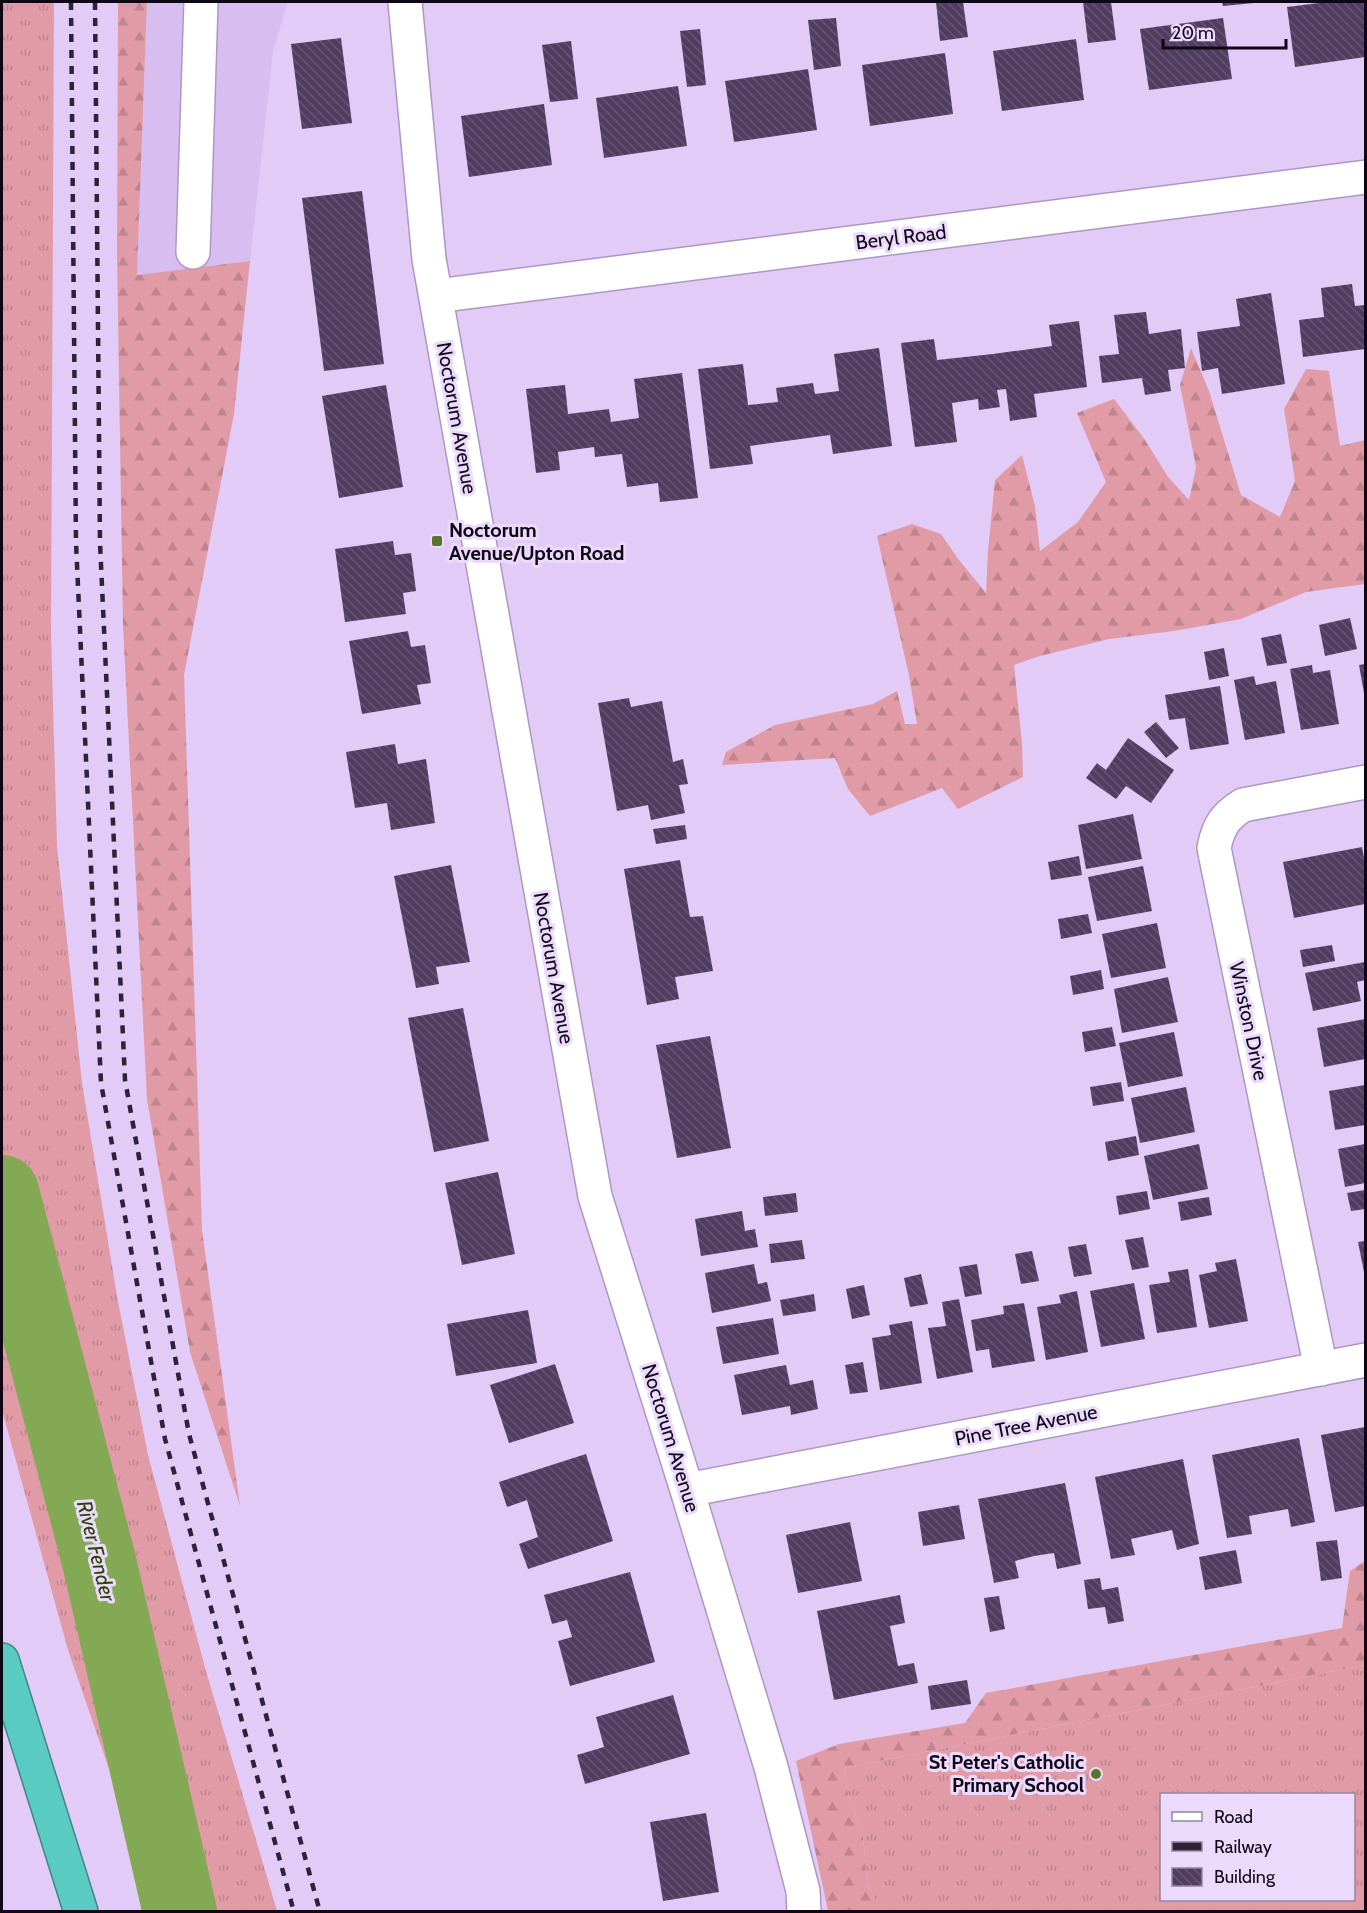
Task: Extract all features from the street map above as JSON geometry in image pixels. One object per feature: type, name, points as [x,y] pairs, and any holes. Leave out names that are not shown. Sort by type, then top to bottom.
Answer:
[{"type":"highway","points":[[2,1660],[81,1911]]},
{"type":"street","points":[[193,252],[201,2]]},
{"type":"street","name":"Noctorum Avenue","points":[[405,2],[429,259],[595,1196],[771,1767],[803,1891],[804,1911]]},
{"type":"street","name":"Beryl Road","points":[[436,296],[1365,177]]},
{"type":"street","name":"Winston Drive","points":[[1321,1369],[1214,848],[1216,834],[1222,822],[1243,806],[1365,782]]},
{"type":"street","name":"Pine Tree Avenue","points":[[687,1490],[1365,1360]]},
{"type":"shaded area","points":[[147,2],[288,2],[273,51],[250,261],[137,275]]},
{"type":"green space","points":[[2,2],[54,2],[51,632],[57,846],[82,1083],[117,1296],[148,1455],[206,1671],[277,1911],[158,1911],[68,1650],[2,1410]]},
{"type":"green space","points":[[118,2],[147,2],[137,275],[250,261],[234,414],[184,675],[202,1230],[240,1506],[190,1352],[147,1099],[123,625],[117,255]]},
{"type":"green space","points":[[1191,348],[1209,391],[1241,495],[1280,517],[1295,481],[1284,409],[1306,369],[1329,371],[1340,446],[1365,440],[1365,584],[1306,592],[1241,619],[1174,631],[1109,639],[1040,656],[1014,665],[1023,777],[958,809],[942,788],[870,816],[848,789],[835,758],[722,765],[726,752],[775,725],[873,704],[897,691],[905,724],[917,724],[909,675],[877,536],[912,524],[941,534],[986,593],[995,480],[1022,455],[1035,506],[1040,551],[1078,522],[1106,482],[1077,413],[1114,399],[1145,440],[1168,477],[1189,500],[1196,467],[1180,385]]},
{"type":"green space","points":[[1365,1561],[1365,1665],[844,1768],[848,1794],[863,1835],[867,1882],[880,1911],[828,1911],[796,1761],[839,1744],[965,1723],[986,1693],[1342,1628],[1350,1571]]},
{"type":"green space","name":"St Peter's Catholic Primary School","points":[[1365,1665],[1365,1911],[880,1911],[867,1882],[863,1835],[848,1794],[844,1768]]},
{"type":"building","points":[[936,2],[963,2],[968,37],[940,41]]},
{"type":"building","points":[[1083,2],[1111,2],[1116,40],[1088,43]]},
{"type":"building","points":[[1222,2],[1254,2],[1254,3],[1223,6]]},
{"type":"building","points":[[1327,2],[1365,2],[1365,57],[1295,67],[1287,7]]},
{"type":"building","points":[[836,18],[841,66],[814,70],[808,20]]},
{"type":"building","points":[[1223,18],[1232,79],[1149,90],[1140,29]]},
{"type":"building","points":[[700,29],[706,85],[687,87],[680,31]]},
{"type":"building","points":[[341,38],[352,123],[302,129],[291,44]]},
{"type":"building","points":[[1076,39],[1084,100],[1002,111],[993,51]]},
{"type":"building","points":[[571,41],[578,99],[550,102],[542,45]]},
{"type":"building","points":[[945,53],[953,114],[870,126],[862,65]]},
{"type":"building","points":[[808,69],[817,130],[734,142],[725,81]]},
{"type":"building","points":[[678,86],[687,146],[604,158],[596,98]]},
{"type":"building","points":[[544,104],[552,165],[469,177],[461,116]]},
{"type":"building","points":[[362,191],[384,364],[324,371],[302,198]]},
{"type":"building","points":[[1352,284],[1355,306],[1365,305],[1365,349],[1303,357],[1299,320],[1324,317],[1321,288]]},
{"type":"building","points":[[1271,293],[1285,384],[1222,394],[1218,368],[1202,371],[1197,332],[1240,326],[1236,299]]},
{"type":"building","points":[[1146,312],[1149,334],[1181,329],[1185,368],[1168,370],[1171,391],[1145,395],[1142,378],[1102,383],[1099,356],[1119,354],[1114,315]]},
{"type":"building","points":[[1079,321],[1087,387],[1034,394],[1037,417],[1010,421],[1006,389],[997,390],[1000,407],[979,410],[978,399],[952,403],[957,442],[915,447],[901,343],[934,339],[937,360],[993,354],[1052,346],[1049,325]]},
{"type":"building","points":[[879,348],[892,446],[833,454],[830,435],[750,446],[753,464],[710,469],[698,369],[743,364],[748,405],[778,402],[776,388],[813,383],[815,394],[839,391],[834,354]]},
{"type":"building","points":[[682,373],[698,498],[660,502],[658,483],[627,487],[622,454],[595,457],[594,447],[558,452],[560,470],[536,473],[526,389],[565,385],[568,414],[609,409],[611,422],[639,418],[634,379]]},
{"type":"building","points":[[386,385],[403,487],[339,498],[322,396]]},
{"type":"building","points":[[393,541],[395,555],[411,553],[416,591],[403,593],[406,614],[345,622],[335,549]]},
{"type":"building","points":[[1350,618],[1357,649],[1325,656],[1319,625]]},
{"type":"building","points":[[408,631],[411,647],[425,645],[431,683],[417,685],[421,704],[362,714],[349,641]]},
{"type":"building","points":[[1281,634],[1287,663],[1267,666],[1261,638]]},
{"type":"building","points":[[1224,648],[1229,676],[1209,680],[1204,652]]},
{"type":"building","points":[[1365,664],[1365,693],[1364,693],[1359,665]]},
{"type":"building","points":[[1312,665],[1313,673],[1330,670],[1339,724],[1301,730],[1290,669]]},
{"type":"building","points":[[1254,676],[1256,685],[1276,681],[1285,733],[1245,740],[1234,680]]},
{"type":"building","points":[[1220,686],[1229,744],[1190,750],[1185,718],[1169,720],[1165,695]]},
{"type":"building","points":[[629,698],[631,707],[662,701],[673,762],[683,759],[688,784],[679,785],[685,813],[651,820],[648,805],[617,811],[598,703]]},
{"type":"building","points":[[1156,722],[1179,748],[1166,758],[1144,732]]},
{"type":"building","points":[[1128,738],[1174,770],[1151,803],[1126,786],[1116,799],[1086,778],[1097,763],[1106,770]]},
{"type":"building","points":[[395,744],[398,764],[426,759],[435,823],[391,830],[387,803],[355,808],[346,752]]},
{"type":"building","points":[[1133,814],[1142,859],[1086,869],[1078,825]]},
{"type":"building","points":[[685,825],[687,839],[656,844],[653,829]]},
{"type":"building","points":[[1362,847],[1365,864],[1365,904],[1294,918],[1283,862]]},
{"type":"building","points":[[1079,856],[1082,875],[1051,880],[1048,862]]},
{"type":"building","points":[[680,860],[690,917],[703,916],[713,971],[675,977],[679,999],[647,1005],[624,869]]},
{"type":"building","points":[[451,865],[470,962],[436,967],[439,984],[416,988],[394,876]]},
{"type":"building","points":[[1143,866],[1152,911],[1097,921],[1088,877]]},
{"type":"building","points":[[1088,914],[1092,933],[1061,939],[1058,919]]},
{"type":"building","points":[[1157,923],[1166,968],[1111,978],[1102,934]]},
{"type":"building","points":[[1332,945],[1335,961],[1303,967],[1300,950]]},
{"type":"building","points":[[1365,962],[1365,980],[1357,982],[1361,1001],[1313,1011],[1305,973]]},
{"type":"building","points":[[1101,970],[1104,989],[1073,995],[1070,976]]},
{"type":"building","points":[[1168,977],[1178,1022],[1122,1033],[1114,989]]},
{"type":"building","points":[[463,1008],[489,1141],[434,1152],[408,1018]]},
{"type":"building","points":[[1365,1019],[1365,1059],[1324,1067],[1317,1028]]},
{"type":"building","points":[[1112,1027],[1116,1046],[1085,1052],[1082,1032]]},
{"type":"building","points":[[1174,1032],[1183,1076],[1128,1087],[1119,1043]]},
{"type":"building","points":[[710,1036],[731,1148],[677,1158],[656,1045]]},
{"type":"building","points":[[1121,1082],[1124,1101],[1093,1106],[1090,1087]]},
{"type":"building","points":[[1365,1085],[1365,1125],[1335,1130],[1329,1091]]},
{"type":"building","points":[[1186,1087],[1195,1132],[1140,1143],[1131,1098]]},
{"type":"building","points":[[1136,1136],[1139,1155],[1108,1161],[1105,1142]]},
{"type":"building","points":[[1199,1144],[1208,1189],[1153,1200],[1144,1156]]},
{"type":"building","points":[[1365,1144],[1365,1183],[1345,1187],[1338,1149]]},
{"type":"building","points":[[498,1172],[515,1254],[462,1265],[445,1183]]},
{"type":"building","points":[[1365,1190],[1365,1209],[1351,1211],[1347,1193]]},
{"type":"building","points":[[1147,1191],[1150,1209],[1119,1215],[1116,1196]]},
{"type":"building","points":[[796,1193],[798,1212],[765,1216],[763,1197]]},
{"type":"building","points":[[1209,1197],[1212,1215],[1181,1221],[1178,1202]]},
{"type":"building","points":[[742,1211],[745,1231],[755,1229],[758,1247],[701,1256],[695,1219]]},
{"type":"building","points":[[1143,1237],[1149,1267],[1132,1270],[1125,1240]]},
{"type":"building","points":[[802,1240],[805,1259],[771,1263],[769,1244]]},
{"type":"building","points":[[1365,1241],[1365,1272],[1364,1272],[1358,1242]]},
{"type":"building","points":[[1086,1244],[1092,1274],[1074,1277],[1068,1247]]},
{"type":"building","points":[[1032,1251],[1039,1281],[1021,1284],[1015,1254]]},
{"type":"building","points":[[1236,1259],[1248,1321],[1209,1328],[1199,1275],[1217,1271],[1215,1263]]},
{"type":"building","points":[[754,1264],[758,1284],[767,1282],[771,1301],[712,1313],[705,1273]]},
{"type":"building","points":[[977,1264],[982,1294],[965,1297],[959,1267]]},
{"type":"building","points":[[1188,1269],[1197,1327],[1157,1333],[1149,1285],[1170,1282],[1168,1272]]},
{"type":"building","points":[[921,1274],[928,1304],[910,1307],[904,1278]]},
{"type":"building","points":[[1134,1283],[1145,1339],[1101,1347],[1090,1291]]},
{"type":"building","points":[[864,1285],[870,1315],[852,1319],[846,1289]]},
{"type":"building","points":[[1077,1291],[1088,1352],[1046,1360],[1037,1307],[1061,1303],[1059,1295]]},
{"type":"building","points":[[814,1294],[816,1311],[783,1316],[780,1300]]},
{"type":"building","points":[[959,1299],[973,1372],[937,1379],[928,1328],[946,1326],[942,1302]]},
{"type":"building","points":[[1024,1303],[1035,1361],[992,1368],[989,1349],[976,1351],[971,1320],[1004,1314],[1003,1306]]},
{"type":"building","points":[[528,1310],[537,1363],[456,1376],[447,1324]]},
{"type":"building","points":[[773,1318],[779,1354],[723,1364],[716,1327]]},
{"type":"building","points":[[912,1321],[922,1383],[880,1390],[872,1338],[891,1335],[889,1325]]},
{"type":"building","points":[[863,1362],[868,1392],[850,1394],[845,1365]]},
{"type":"building","points":[[555,1364],[574,1423],[509,1443],[490,1385]]},
{"type":"building","points":[[786,1365],[790,1385],[813,1380],[818,1409],[791,1415],[790,1406],[742,1415],[734,1375]]},
{"type":"building","points":[[1365,1427],[1365,1506],[1335,1512],[1321,1435]]},
{"type":"building","points":[[1299,1438],[1315,1522],[1291,1527],[1288,1509],[1249,1516],[1252,1534],[1227,1538],[1212,1455]]},
{"type":"building","points":[[586,1454],[613,1541],[528,1569],[519,1544],[538,1537],[527,1500],[507,1507],[499,1482]]},
{"type":"building","points":[[1183,1459],[1199,1544],[1177,1550],[1172,1530],[1131,1539],[1135,1555],[1111,1559],[1095,1477]]},
{"type":"building","points":[[1065,1483],[1081,1564],[1057,1569],[1054,1553],[1034,1556],[1015,1561],[1019,1578],[994,1583],[978,1499]]},
{"type":"building","points":[[959,1505],[965,1539],[923,1546],[918,1512]]},
{"type":"building","points":[[850,1522],[862,1581],[798,1593],[786,1535]]},
{"type":"building","points":[[1337,1540],[1342,1578],[1321,1581],[1316,1542]]},
{"type":"building","points":[[1236,1550],[1242,1583],[1205,1590],[1199,1557]]},
{"type":"building","points":[[630,1572],[655,1662],[570,1686],[558,1641],[572,1637],[567,1620],[552,1624],[544,1595]]},
{"type":"building","points":[[1100,1578],[1102,1590],[1118,1587],[1124,1621],[1108,1624],[1105,1607],[1088,1609],[1084,1580]]},
{"type":"building","points":[[900,1595],[905,1623],[890,1626],[898,1666],[914,1663],[918,1683],[834,1700],[817,1611]]},
{"type":"building","points":[[999,1596],[1005,1629],[990,1632],[984,1598]]},
{"type":"building","points":[[967,1680],[971,1704],[931,1710],[928,1686]]},
{"type":"building","points":[[673,1695],[690,1754],[585,1784],[577,1755],[604,1747],[596,1717]]},
{"type":"building","points":[[706,1813],[719,1892],[663,1901],[650,1822]]},
{"type":"waterway","name":"River Fender","points":[[2,1192],[99,1561],[180,1912]]},
{"type":"railway","points":[[71,2],[76,543],[101,1083],[165,1439],[294,1912]]},
{"type":"railway","points":[[95,2],[100,543],[125,1080],[189,1434],[320,1912]]},
{"type":"place","name":"Noctorum Avenue/Upton Road","points":[[437,541]]},
{"type":"place","name":"St Peter's Catholic Primary School","points":[[1096,1774]]}]
